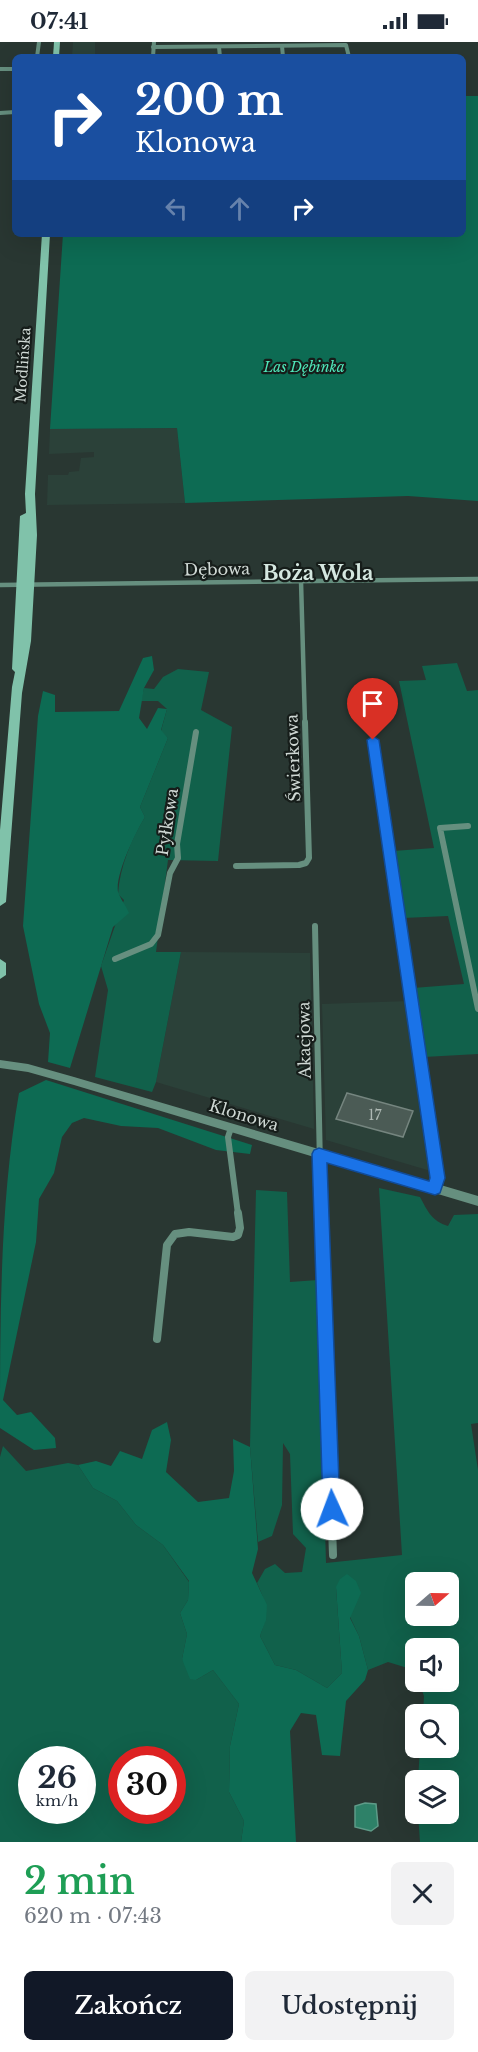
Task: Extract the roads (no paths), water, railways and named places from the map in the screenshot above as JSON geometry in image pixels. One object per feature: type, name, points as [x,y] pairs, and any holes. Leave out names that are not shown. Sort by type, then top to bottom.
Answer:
[{"type":"main road","name":"Modlińska","points":[[0,902],[17,692],[25,653],[25,584],[32,518],[30,497],[46,237]]},
{"type":"main road","points":[[0,963],[0,975]]},
{"type":"street","points":[[153,42],[153,54]]},
{"type":"street","points":[[153,47],[219,47],[230,44],[346,45],[348,54]]},
{"type":"street","points":[[282,46],[283,54]]},
{"type":"street","points":[[219,47],[220,54]]},
{"type":"street","name":"Dębowa","points":[[0,585],[478,579]]},
{"type":"street","name":"Świerkowa","points":[[236,866],[299,865],[306,863],[309,858],[301,581]]},
{"type":"street","name":"Pyłkowa","points":[[115,959],[151,944],[158,935],[170,873],[178,858],[177,844],[196,732]]},
{"type":"street","points":[[373,740],[438,1178],[435,1188]]},
{"type":"street","points":[[468,826],[440,828],[478,1009]]},
{"type":"street","name":"Akacjowa","points":[[315,926],[319,1154],[333,1555]]},
{"type":"street","name":"Klonowa","points":[[0,1064],[28,1068],[478,1201]]},
{"type":"street","points":[[157,1339],[167,1245],[175,1234],[189,1232],[233,1237],[238,1235],[240,1228],[228,1137],[231,1128]]},
{"type":"district","name":"Boża Wola","points":[[318,573]]},
{"type":"park label","name":"Las Dębinka","points":[[304,367]]}]
